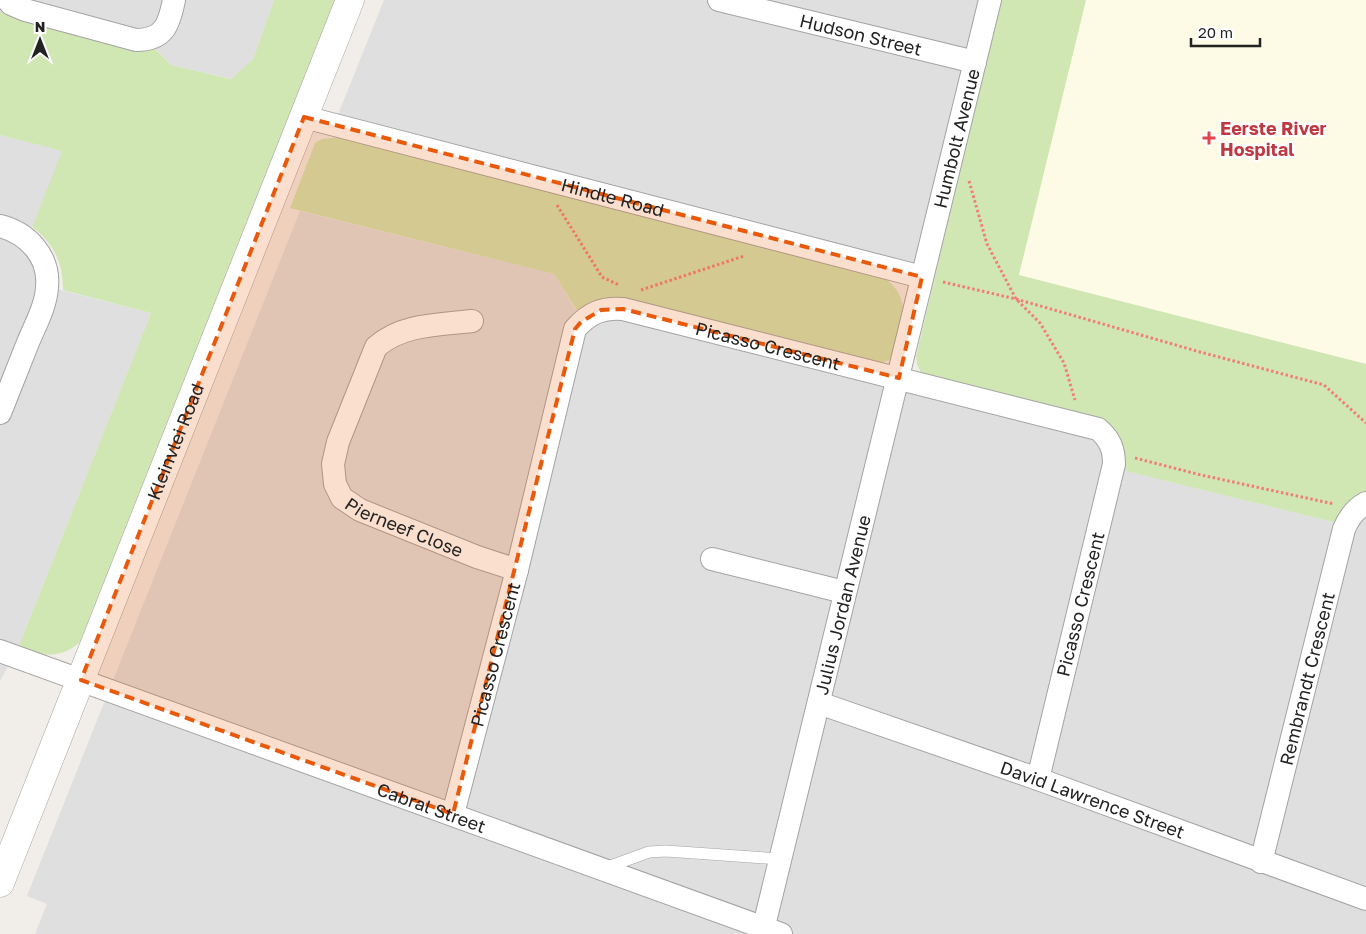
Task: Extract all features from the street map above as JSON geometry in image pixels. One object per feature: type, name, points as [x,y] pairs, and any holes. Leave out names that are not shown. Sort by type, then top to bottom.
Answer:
[{"type":"street","points":[[8,0],[11,4],[25,10],[136,40],[147,40],[157,36],[169,22],[174,0]]},
{"type":"street","name":"Kleinvlei Road","points":[[0,883],[350,0]]},
{"type":"street","name":"Humbolt Avenue","points":[[922,277],[990,0]]},
{"type":"street","name":"Hudson Street","points":[[726,1],[975,62]]},
{"type":"street","name":"Hindle Road","points":[[304,116],[922,277]]},
{"type":"street","points":[[0,226],[16,232],[34,245],[45,265],[48,288],[0,413]]},
{"type":"street","name":"Julius Jordan Avenue","points":[[769,932],[780,859],[819,703],[844,592],[899,378],[922,277]]},
{"type":"street","name":"Picasso Crescent","points":[[453,814],[517,570],[575,329],[586,318],[601,310],[628,301],[899,378],[1098,429]]},
{"type":"street","name":"Pierneef Close","points":[[472,321],[409,329],[388,337],[376,347],[338,442],[333,464],[335,484],[342,498],[360,510],[477,557],[517,570]]},
{"type":"street","points":[[1098,429],[1110,442],[1114,452]]},
{"type":"street","name":"Picasso Crescent","points":[[1038,779],[1114,464],[1114,452]]},
{"type":"street","name":"Rembrandt Crescent","points":[[1261,862],[1344,529],[1348,518],[1361,506]]},
{"type":"street","points":[[712,559],[844,592]]},
{"type":"street","name":"Cabral Street","points":[[0,652],[453,814],[769,932]]},
{"type":"street","name":"David Lawrence Street","points":[[819,703],[1038,779],[1366,899]]},
{"type":"lane","points":[[603,869],[649,852],[666,851],[780,859]]},
{"type":"path","points":[[950,165],[969,178],[987,244],[1016,299],[1040,323],[1064,363],[1078,408],[1098,429]]},
{"type":"path","points":[[539,178],[602,277],[628,301],[745,256]]},
{"type":"path","points":[[922,277],[1016,299],[1200,352],[1324,385],[1366,423]]},
{"type":"path","points":[[1114,452],[1201,475],[1361,506]]},
{"type":"highlighted area","points":[[304,117],[922,277],[899,378],[623,309],[601,310],[581,322],[575,329],[453,814],[81,680]]},
{"type":"shaded area","points":[[0,0],[274,0],[253,59],[232,79],[171,65],[148,41],[17,9],[0,12]]},
{"type":"shaded area","points":[[384,0],[987,0],[921,274],[335,122]]},
{"type":"shaded area","name":"Eerste River Hospital","points":[[1086,0],[1366,0],[1366,364],[1018,275]]},
{"type":"shaded area","points":[[0,135],[63,151],[28,237],[49,287],[151,313],[18,648],[0,681]]},
{"type":"shaded area","points":[[300,211],[554,274],[582,320],[594,311],[1099,428],[1115,468],[1337,523],[1366,501],[1366,934],[35,934],[47,904],[27,896]]},
{"type":"green space","points":[[274,0],[336,0],[82,640],[67,651],[52,654],[36,653],[18,648],[151,313],[63,290],[63,280],[56,254],[40,233],[32,227],[62,151],[0,135],[0,12],[6,11],[144,49],[155,49],[171,65],[231,79],[253,59]]},
{"type":"green space","points":[[1000,0],[1086,0],[1019,275],[1366,364],[1366,494],[1337,523],[1122,470],[1119,441],[922,375],[916,357]]},
{"type":"green space","points":[[341,137],[882,276],[893,285],[899,294],[902,304],[902,325],[891,359],[882,363],[578,312],[554,274],[290,208],[315,143],[322,139]]},
{"type":"place","name":"Eerste River Hospital","points":[[1209,138]]}]
